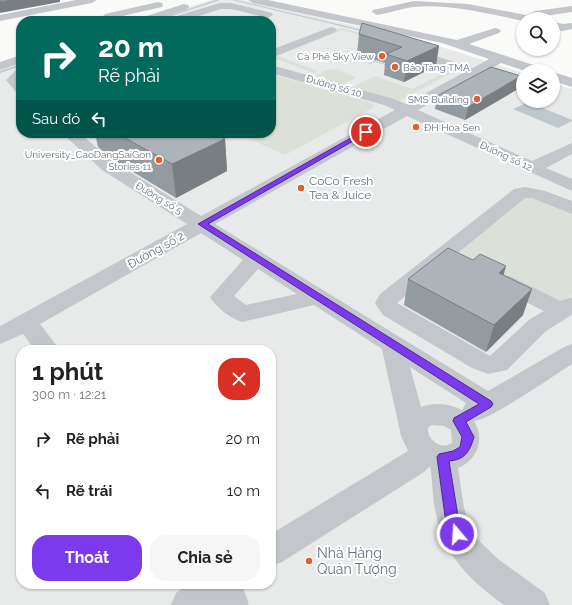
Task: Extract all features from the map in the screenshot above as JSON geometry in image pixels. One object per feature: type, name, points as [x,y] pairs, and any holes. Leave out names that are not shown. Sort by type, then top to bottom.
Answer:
[{"type":"street","points":[[0,18],[92,0]]},
{"type":"street","points":[[109,16],[163,4],[168,0]]},
{"type":"street","points":[[156,16],[206,0]]},
{"type":"street","points":[[253,0],[457,44],[518,64]]},
{"type":"street","points":[[559,0],[572,8]]},
{"type":"street","points":[[377,12],[409,2],[468,7],[516,17]]},
{"type":"street","points":[[406,32],[430,20],[468,7],[501,2]]},
{"type":"street","points":[[186,16],[209,8],[224,5],[271,16]]},
{"type":"street","points":[[547,12],[572,8]]},
{"type":"street","points":[[276,52],[331,30],[312,24],[346,32]]},
{"type":"street","points":[[560,28],[572,36]]},
{"type":"street","points":[[457,44],[495,30]]},
{"type":"street","points":[[398,48],[470,70]]},
{"type":"street","name":"Đường số 2","points":[[0,336],[197,221],[495,56]]},
{"type":"street","points":[[0,66],[16,61]]},
{"type":"street","name":"Đường số 10","points":[[276,70],[401,108]]},
{"type":"street","points":[[560,79],[572,83]]},
{"type":"street","name":"Đường số 12","points":[[401,108],[572,186]]},
{"type":"street","name":"Đường số 5","points":[[76,138],[108,166],[318,297],[400,356],[488,404]]},
{"type":"street","points":[[532,168],[572,148]]},
{"type":"street","points":[[567,307],[538,325],[500,362],[492,365],[481,362],[391,310],[386,303],[388,299],[520,193],[534,193],[572,208]]},
{"type":"street","name":"Đường số 2","points":[[0,322],[197,221]]},
{"type":"street","points":[[446,253],[466,263]]},
{"type":"street","points":[[257,258],[221,297],[242,314],[318,297]]},
{"type":"street","points":[[487,273],[567,307]]},
{"type":"street","points":[[26,322],[44,345]]},
{"type":"street","points":[[435,335],[400,356],[428,448],[451,516],[462,543],[485,569],[533,605]]},
{"type":"street","points":[[458,421],[572,353]]},
{"type":"street","points":[[443,414],[458,421],[467,434],[466,447],[455,456],[428,448],[416,423],[428,415],[443,414]]},
{"type":"street","points":[[276,548],[414,462],[428,448]]},
{"type":"street","points":[[188,605],[211,589]]},
{"type":"street","points":[[227,589],[232,605]]},
{"type":"path","points":[[369,64],[376,60],[389,68]]},
{"type":"shaded area","points":[[211,0],[244,0],[429,43],[516,71],[516,108],[560,108],[560,85],[572,89],[572,605],[0,605],[0,68],[16,63],[16,138],[276,138],[276,16],[161,16]]},
{"type":"shaded area","points":[[342,28],[466,65],[396,103],[352,87],[375,76],[412,89],[458,65],[343,30],[277,56],[318,71],[314,73],[276,59],[276,55]]},
{"type":"shaded area","points":[[337,69],[355,77],[354,79],[342,85],[315,76],[326,70]]},
{"type":"shaded area","points":[[276,75],[372,103],[374,107],[285,155],[247,138],[276,138]]},
{"type":"shaded area","points":[[516,108],[543,108],[572,121],[558,128],[513,109]]},
{"type":"shaded area","points":[[527,196],[572,212],[572,295],[563,301],[556,301],[459,253],[459,251]]},
{"type":"building","points":[[0,0],[12,0],[0,2]]},
{"type":"building","points":[[362,23],[439,46],[407,61],[386,54],[402,47],[359,34]]},
{"type":"building","points":[[491,67],[516,74],[516,79],[468,107],[437,96]]},
{"type":"building","points":[[125,138],[225,139],[172,164]]},
{"type":"building","points":[[448,248],[473,260],[480,254],[506,266],[499,273],[532,289],[494,325],[408,279]]},
{"type":"waterway","points":[[169,16],[219,0]]},
{"type":"waterway","points":[[233,0],[366,31]]},
{"type":"waterway","points":[[0,72],[16,67]]},
{"type":"place","name":"Cà Phê Sky View","points":[[382,56]]},
{"type":"place","name":"Bảo Tàng TMA","points":[[395,67]]},
{"type":"place","name":"SMS Building","points":[[477,99]]},
{"type":"place","name":"ĐH Hoa Sen","points":[[416,127]]},
{"type":"place","name":"University_CaoDangSaiGon Stories 11","points":[[159,160]]},
{"type":"place","name":"CoCo Fresh Tea & Juice","points":[[301,188]]},
{"type":"place","name":"Nhà Hàng Quản Tượng","points":[[309,561]]},
{"type":"route","points":[[366,132],[202,224],[488,404],[458,421],[464,427],[468,437],[466,447],[455,456],[447,458],[443,457],[451,516],[457,534]]}]
